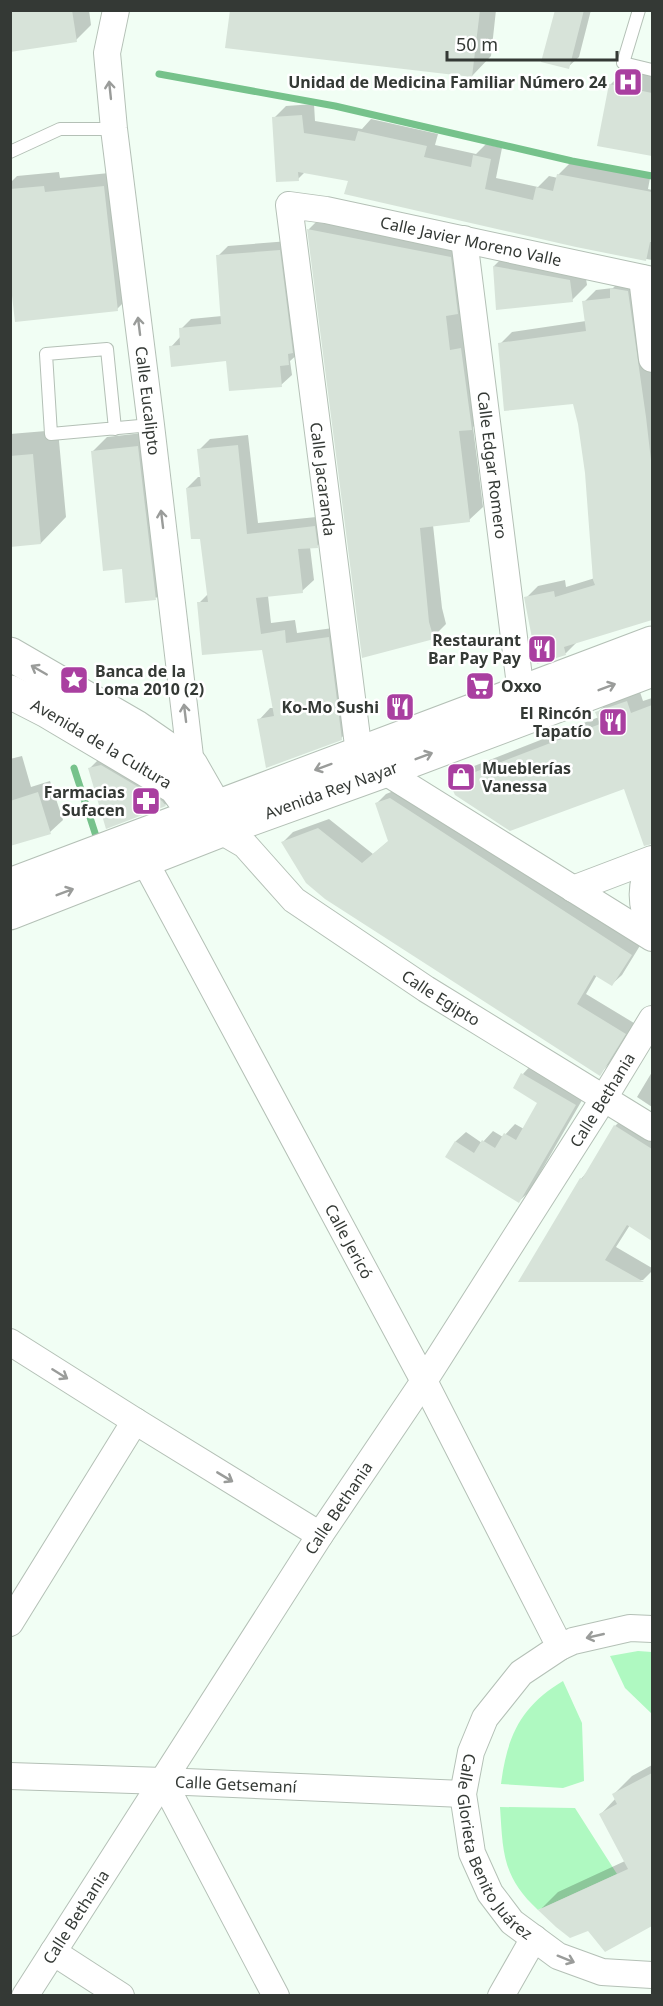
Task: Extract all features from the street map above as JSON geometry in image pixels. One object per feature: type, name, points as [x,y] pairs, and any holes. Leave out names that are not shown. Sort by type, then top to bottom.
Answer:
[{"type":"main road","name":"Avenida Rey Nayar","points":[[10,885],[139,850],[223,824],[372,762],[521,693],[652,643]]},
{"type":"main road","name":"Avenida de la Cultura","points":[[10,654],[127,740],[183,776],[223,824]]},
{"type":"main road","name":"Avenida Rey Nayar","points":[[372,762],[652,670]]},
{"type":"main road","name":"Avenida de la Cultura","points":[[10,692],[47,711],[127,740]]},
{"type":"main road","name":"Avenida Rey Nayar","points":[[10,913],[139,850]]},
{"type":"street","name":"Calle Eucalipto","points":[[116,10],[107,53],[114,129],[152,425],[183,776]]},
{"type":"street","name":"Calle Javier Moreno Valle","points":[[289,205],[326,210],[647,279]]},
{"type":"street","name":"Calle Jacaranda","points":[[289,205],[372,762]]},
{"type":"street","name":"Calle Edgar Romero","points":[[464,239],[521,693]]},
{"type":"street","points":[[647,279],[652,359]]},
{"type":"street","points":[[372,762],[652,938]]},
{"type":"street","name":"Calle Egipto","points":[[223,824],[294,900],[426,989],[652,1128]]},
{"type":"street","name":"Calle Jericó","points":[[139,850],[424,1381],[560,1647]]},
{"type":"street","points":[[573,889],[652,858]]},
{"type":"street","points":[[652,864],[643,886],[642,903],[652,932]]},
{"type":"street","name":"Calle Bethania","points":[[26,1995],[320,1535],[424,1381],[652,1019]]},
{"type":"street","points":[[10,1342],[320,1535]]},
{"type":"street","points":[[10,1623],[135,1421]]},
{"type":"street","name":"Calle Glorieta Benito Juárez","points":[[652,1629],[630,1628],[573,1641],[521,1673],[486,1718],[471,1752],[463,1794],[472,1853],[490,1893],[512,1922],[558,1956],[602,1972],[652,1975]]},
{"type":"street","name":"Calle Getsemaní","points":[[10,1776],[163,1780],[463,1794]]},
{"type":"street","points":[[163,1780],[276,1995]]},
{"type":"street","points":[[501,1995],[534,1938]]},
{"type":"street","points":[[53,1952],[121,1995]]},
{"type":"lane","points":[[639,10],[623,63],[652,70]]},
{"type":"lane","points":[[10,152],[60,129],[114,129]]},
{"type":"lane","points":[[115,429],[107,349],[46,354],[51,434],[115,429],[152,425]]},
{"type":"green space","points":[[638,1651],[652,1652],[652,1714],[625,1688],[610,1656]]},
{"type":"green space","points":[[563,1681],[582,1723],[584,1781],[563,1788],[501,1784],[507,1751],[518,1724],[536,1701]]},
{"type":"green space","points":[[500,1807],[575,1808],[617,1874],[538,1910],[526,1898],[511,1875],[504,1851]]},
{"type":"building","points":[[10,10],[72,10],[77,42],[10,52]]},
{"type":"building","points":[[230,10],[480,10],[472,77],[225,48]]},
{"type":"building","points":[[555,10],[584,10],[569,69],[541,62]]},
{"type":"building","points":[[609,84],[652,93],[652,156],[597,146]]},
{"type":"building","points":[[302,115],[304,133],[355,141],[358,131],[427,146],[424,157],[471,167],[473,155],[491,159],[485,189],[533,200],[536,187],[553,191],[557,174],[652,192],[652,242],[650,242],[646,261],[344,194],[348,181],[298,172],[299,181],[276,182],[272,117]]},
{"type":"building","points":[[44,186],[45,192],[104,186],[118,311],[15,322],[10,278],[10,189]]},
{"type":"building","points":[[307,229],[451,257],[458,314],[446,316],[450,350],[461,348],[472,430],[459,431],[470,522],[420,528],[429,622],[434,639],[362,658]]},
{"type":"building","points":[[280,250],[293,353],[288,354],[289,365],[280,366],[282,387],[229,391],[226,361],[171,367],[169,346],[180,345],[179,328],[221,324],[216,255]]},
{"type":"building","points":[[493,266],[570,280],[573,302],[496,310]]},
{"type":"building","points":[[610,288],[628,291],[646,417],[652,469],[652,620],[564,647],[566,655],[537,664],[524,597],[554,591],[555,597],[595,585],[585,473],[573,404],[504,411],[498,343],[586,331],[582,301],[610,298]]},
{"type":"building","points":[[238,445],[247,534],[315,526],[318,548],[298,549],[303,593],[256,598],[261,634],[285,630],[286,643],[329,637],[342,740],[266,768],[257,719],[274,716],[262,650],[202,655],[197,602],[208,602],[200,539],[191,539],[186,488],[201,486],[197,449]]},
{"type":"building","points":[[138,446],[156,600],[125,603],[122,569],[103,571],[91,451]]},
{"type":"building","points":[[33,454],[41,544],[10,547],[10,456]]},
{"type":"building","points":[[627,701],[631,713],[652,705],[652,844],[644,846],[624,789],[510,831],[455,795],[449,782],[600,724],[595,712]]},
{"type":"building","points":[[101,765],[162,801],[166,806],[106,829],[88,768]]},
{"type":"building","points":[[38,792],[51,834],[10,846],[10,801]]},
{"type":"building","points":[[390,798],[632,955],[612,986],[594,975],[577,1004],[626,1034],[600,1076],[325,899],[306,883],[281,842],[318,828],[362,863],[388,841],[375,803]]},
{"type":"building","points":[[521,1073],[576,1105],[519,1203],[445,1157],[455,1141],[474,1153],[482,1140],[495,1148],[504,1133],[516,1140],[537,1103],[513,1088]]},
{"type":"building","points":[[614,1125],[652,1149],[652,1241],[627,1225],[605,1260],[644,1282],[518,1282],[580,1178],[582,1179]]},
{"type":"building","points":[[652,1773],[652,1926],[605,1952],[588,1931],[570,1938],[538,1910],[628,1869],[599,1814],[617,1804],[612,1794]]},
{"type":"waterway","points":[[159,74],[335,106],[572,161],[652,176]]},
{"type":"waterway","points":[[74,768],[96,836]]},
{"type":"place","name":"Unidad de Medicina Familiar Número 24","points":[[628,82]]},
{"type":"place","name":"Restaurant Bar Pay Pay","points":[[542,649]]},
{"type":"place","name":"Banca de la Loma 2010 (2)","points":[[74,680]]},
{"type":"place","name":"Oxxo","points":[[480,686]]},
{"type":"place","name":"Ko-Mo Sushi","points":[[400,707]]},
{"type":"place","name":"El Rincón Tapatío","points":[[613,722]]},
{"type":"place","name":"Mueblerías Vanessa","points":[[461,777]]},
{"type":"place","name":"Farmacias Sufacen","points":[[146,801]]}]
